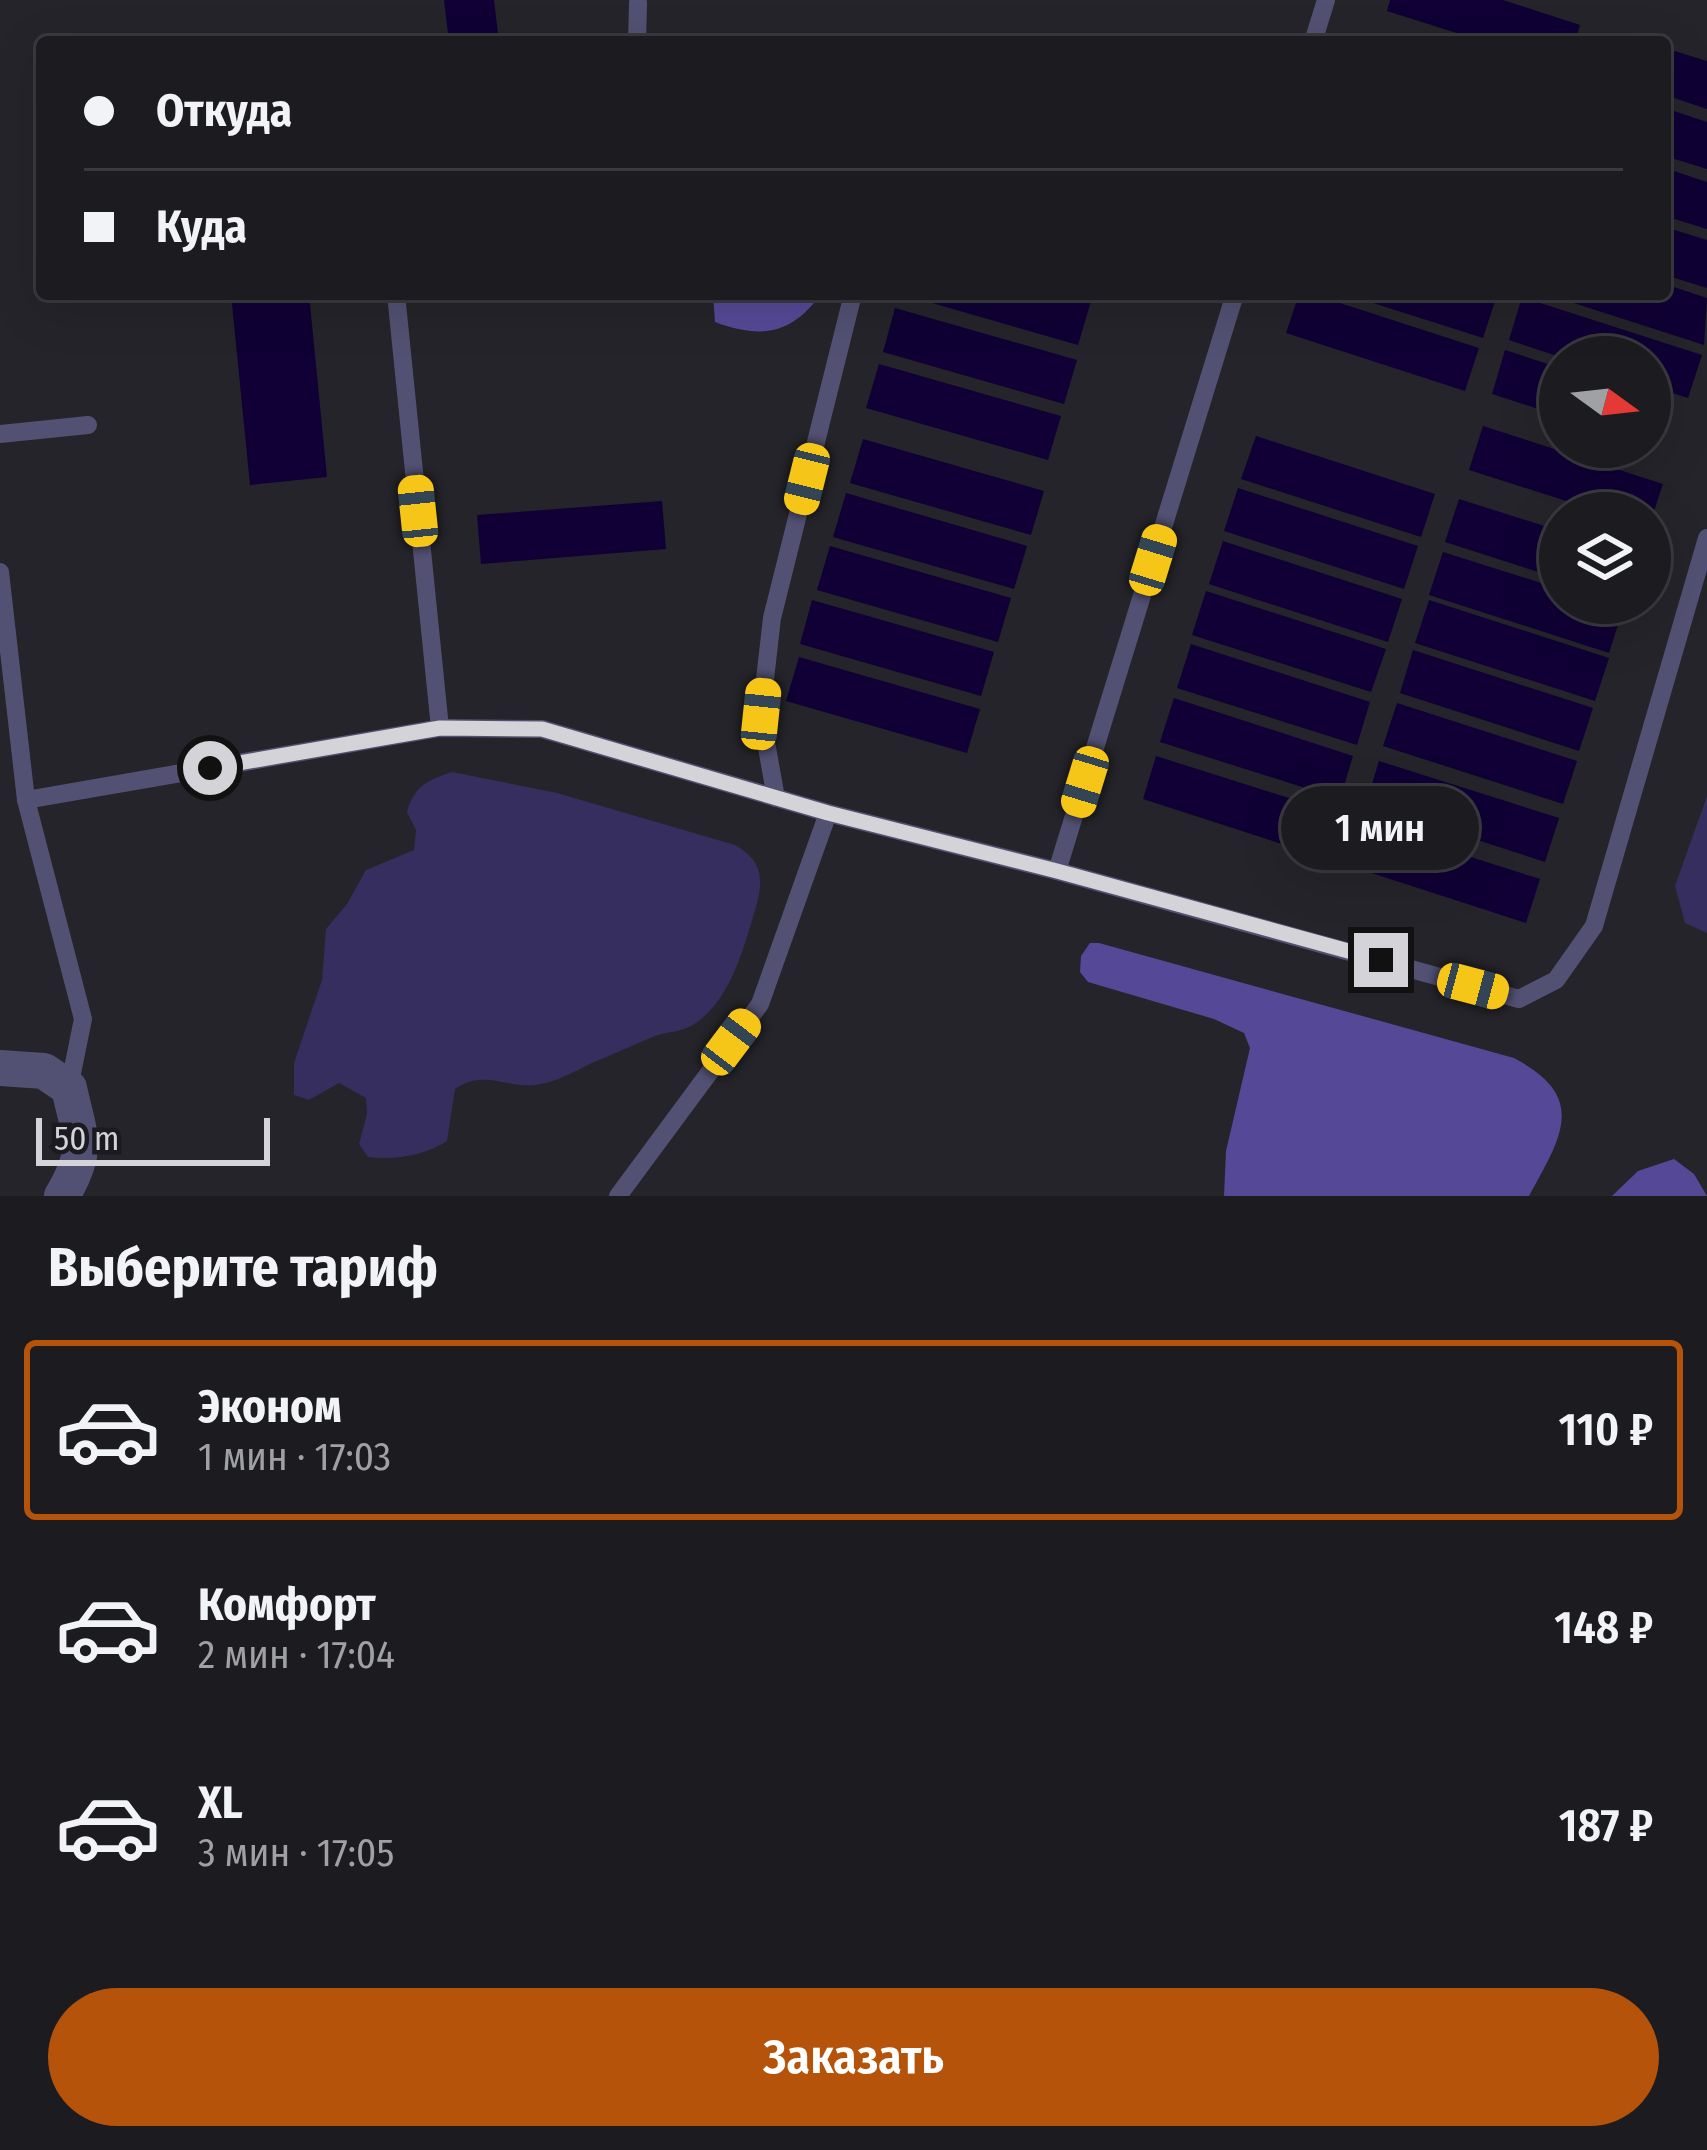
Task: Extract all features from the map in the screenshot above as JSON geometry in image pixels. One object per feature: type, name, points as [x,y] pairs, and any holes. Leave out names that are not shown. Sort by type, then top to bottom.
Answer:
[{"type":"street","points":[[0,1068],[44,1071],[69,1088],[82,1148],[78,1168],[62,1196]]},
{"type":"lane","points":[[1315,36],[1326,0]]},
{"type":"lane","points":[[637,36],[638,3]]},
{"type":"lane","points":[[397,300],[440,728]]},
{"type":"lane","points":[[776,798],[761,714],[772,618],[852,300]]},
{"type":"lane","points":[[1057,871],[1233,300]]},
{"type":"lane","points":[[0,434],[88,425]]},
{"type":"lane","points":[[26,800],[440,728],[542,729],[828,813],[1519,998],[1556,980],[1594,926],[1707,538]]},
{"type":"lane","points":[[0,572],[26,800],[82,1018],[69,1088]]},
{"type":"lane","points":[[618,1196],[760,1004],[828,813]]},
{"type":"shaded area","points":[[444,0],[494,0],[498,36],[448,36]]},
{"type":"shaded area","points":[[1390,0],[1503,0],[1580,25],[1577,36],[1466,36],[1387,11]]},
{"type":"shaded area","points":[[1671,50],[1707,61],[1707,109],[1671,97]]},
{"type":"shaded area","points":[[1671,110],[1707,122],[1707,169],[1671,158]]},
{"type":"shaded area","points":[[1671,170],[1707,182],[1707,229],[1671,218]]},
{"type":"shaded area","points":[[1671,229],[1707,240],[1707,288],[1671,277]]},
{"type":"shaded area","points":[[1671,286],[1707,298],[1704,345],[1565,300],[1671,300]]},
{"type":"shaded area","points":[[232,300],[310,300],[327,477],[250,485]]},
{"type":"shaded area","points":[[713,300],[816,300],[798,318],[774,330],[747,331],[715,322]]},
{"type":"shaded area","points":[[922,300],[1091,301],[1078,345]]},
{"type":"shaded area","points":[[1297,300],[1331,300],[1479,348],[1465,391],[1286,333]]},
{"type":"shaded area","points":[[1364,300],[1495,300],[1483,338]]},
{"type":"shaded area","points":[[1521,300],[1643,336],[1539,336],[1539,350],[1509,340]]},
{"type":"shaded area","points":[[895,308],[1077,360],[1064,404],[883,352]]},
{"type":"shaded area","points":[[1671,345],[1702,355],[1688,398],[1671,393]]},
{"type":"shaded area","points":[[1505,350],[1539,361],[1539,409],[1492,394]]},
{"type":"shaded area","points":[[879,364],[1061,416],[1048,460],[866,408]]},
{"type":"shaded area","points":[[1483,426],[1539,444],[1539,468],[1613,468],[1663,484],[1660,492],[1539,492],[1469,470]]},
{"type":"shaded area","points":[[1256,436],[1435,494],[1421,537],[1241,479]]},
{"type":"shaded area","points":[[863,439],[1044,491],[1031,535],[850,483]]},
{"type":"shaded area","points":[[1238,488],[1418,546],[1404,589],[1224,531]]},
{"type":"shaded area","points":[[846,493],[1027,546],[1014,589],[833,537]]},
{"type":"shaded area","points":[[1459,499],[1539,524],[1539,572],[1445,542]]},
{"type":"shaded area","points":[[662,501],[666,549],[481,564],[477,515]]},
{"type":"shaded area","points":[[1223,541],[1402,599],[1388,642],[1209,584]]},
{"type":"shaded area","points":[[830,546],[1011,598],[998,642],[817,590]]},
{"type":"shaded area","points":[[1443,552],[1539,582],[1539,624],[1618,624],[1609,653],[1429,595]]},
{"type":"shaded area","points":[[1206,591],[1386,649],[1371,692],[1192,635]]},
{"type":"shaded area","points":[[812,600],[994,652],[981,696],[800,644]]},
{"type":"shaded area","points":[[1429,600],[1609,658],[1595,701],[1415,643]]},
{"type":"shaded area","points":[[1191,644],[1370,702],[1357,745],[1177,688]]},
{"type":"shaded area","points":[[1413,650],[1593,708],[1579,751],[1400,693]]},
{"type":"shaded area","points":[[799,657],[980,709],[967,753],[786,701]]},
{"type":"shaded area","points":[[1174,698],[1353,756],[1340,799],[1160,742]]},
{"type":"shaded area","points":[[1397,703],[1577,761],[1563,804],[1383,746]]},
{"type":"shaded area","points":[[1156,756],[1336,813],[1322,857],[1143,799]]},
{"type":"shaded area","points":[[1379,761],[1559,818],[1545,862],[1366,804]]},
{"type":"shaded area","points":[[452,772],[557,793],[735,845],[756,864],[759,897],[726,989],[691,1026],[655,1036],[544,1083],[465,1083],[455,1089],[447,1141],[409,1156],[368,1157],[359,1144],[366,1098],[339,1083],[309,1100],[294,1095],[294,1063],[322,980],[326,929],[366,870],[414,850],[416,830],[407,812],[410,803],[423,785]]},
{"type":"shaded area","points":[[1707,796],[1707,933],[1685,923],[1675,886]]},
{"type":"shaded area","points":[[1360,822],[1540,879],[1526,923],[1347,865]]},
{"type":"shaded area","points":[[1090,943],[1514,1058],[1537,1073],[1560,1103],[1562,1119],[1551,1155],[1529,1196],[1224,1196],[1226,1151],[1250,1048],[1244,1033],[1214,1019],[1088,982],[1080,972],[1081,956]]},
{"type":"shaded area","points":[[1674,1159],[1694,1174],[1707,1196],[1612,1196],[1638,1171]]},
{"type":"route","points":[[210,768],[440,728],[542,729],[828,813],[1381,960]]}]
